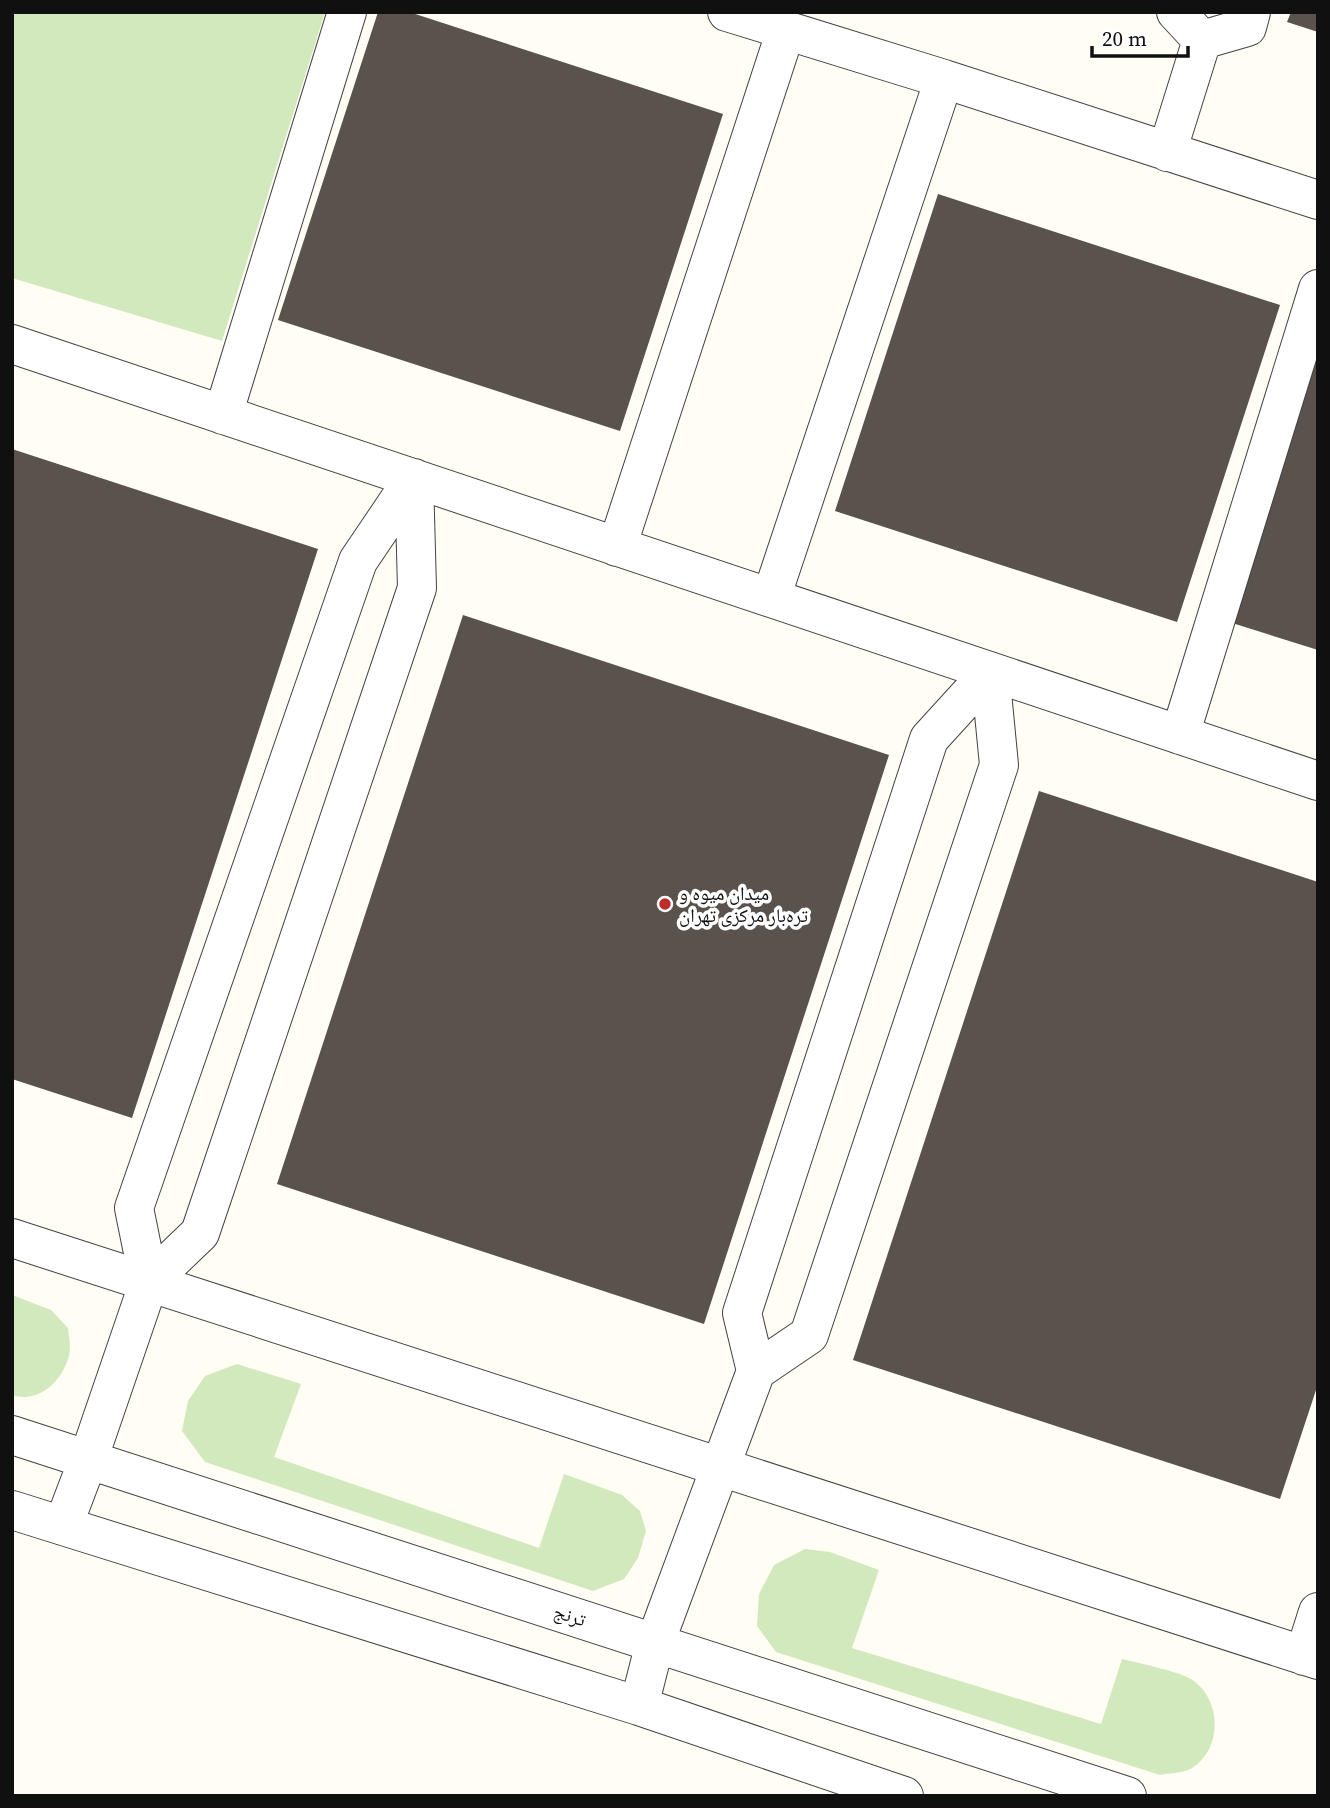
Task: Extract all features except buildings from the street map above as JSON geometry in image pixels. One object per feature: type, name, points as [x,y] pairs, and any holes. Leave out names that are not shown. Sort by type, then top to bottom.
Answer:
[{"type":"lane","points":[[223,415],[347,12]]},
{"type":"lane","points":[[727,12],[1318,200]]},
{"type":"lane","points":[[1177,12],[1202,40]]},
{"type":"lane","points":[[1202,40],[1247,27],[1251,12]]},
{"type":"lane","points":[[617,547],[786,30]]},
{"type":"lane","points":[[1167,152],[1202,40]]},
{"type":"lane","points":[[771,598],[944,79]]},
{"type":"lane","points":[[1180,735],[1318,289]]},
{"type":"lane","points":[[12,344],[1318,781]]},
{"type":"lane","points":[[63,1526],[149,1282],[200,1233],[418,588],[414,478]]},
{"type":"lane","points":[[149,1282],[134,1208],[358,561],[414,478]]},
{"type":"lane","points":[[756,1371],[809,1335],[911,1030],[999,765],[990,671]]},
{"type":"lane","points":[[639,1706],[655,1643],[756,1371],[742,1313],[929,739],[990,671]]},
{"type":"lane","points":[[12,1237],[1311,1658],[1318,1612]]},
{"type":"lane","name":"ترنج","points":[[12,1435],[1127,1796]]},
{"type":"lane","points":[[12,1510],[639,1706],[904,1796]]},
{"type":"green space","points":[[12,12],[325,12],[222,341],[12,278]]},
{"type":"green space","points":[[12,1295],[51,1310],[68,1328],[70,1350],[66,1365],[55,1382],[31,1396],[12,1395]]},
{"type":"green space","points":[[237,1364],[301,1384],[274,1457],[539,1548],[564,1474],[622,1495],[640,1511],[646,1531],[638,1558],[624,1579],[593,1591],[205,1462],[182,1431],[188,1401],[205,1376]]},
{"type":"green space","points":[[805,1549],[830,1552],[879,1570],[852,1648],[1101,1724],[1122,1659],[1171,1671],[1194,1681],[1210,1701],[1215,1725],[1209,1749],[1202,1760],[1192,1768],[1160,1775],[776,1652],[757,1626],[759,1594],[774,1565]]},
{"type":"place","name":"میدان میوه و تره‌بار مرکزی تهران","points":[[665,904]]}]
